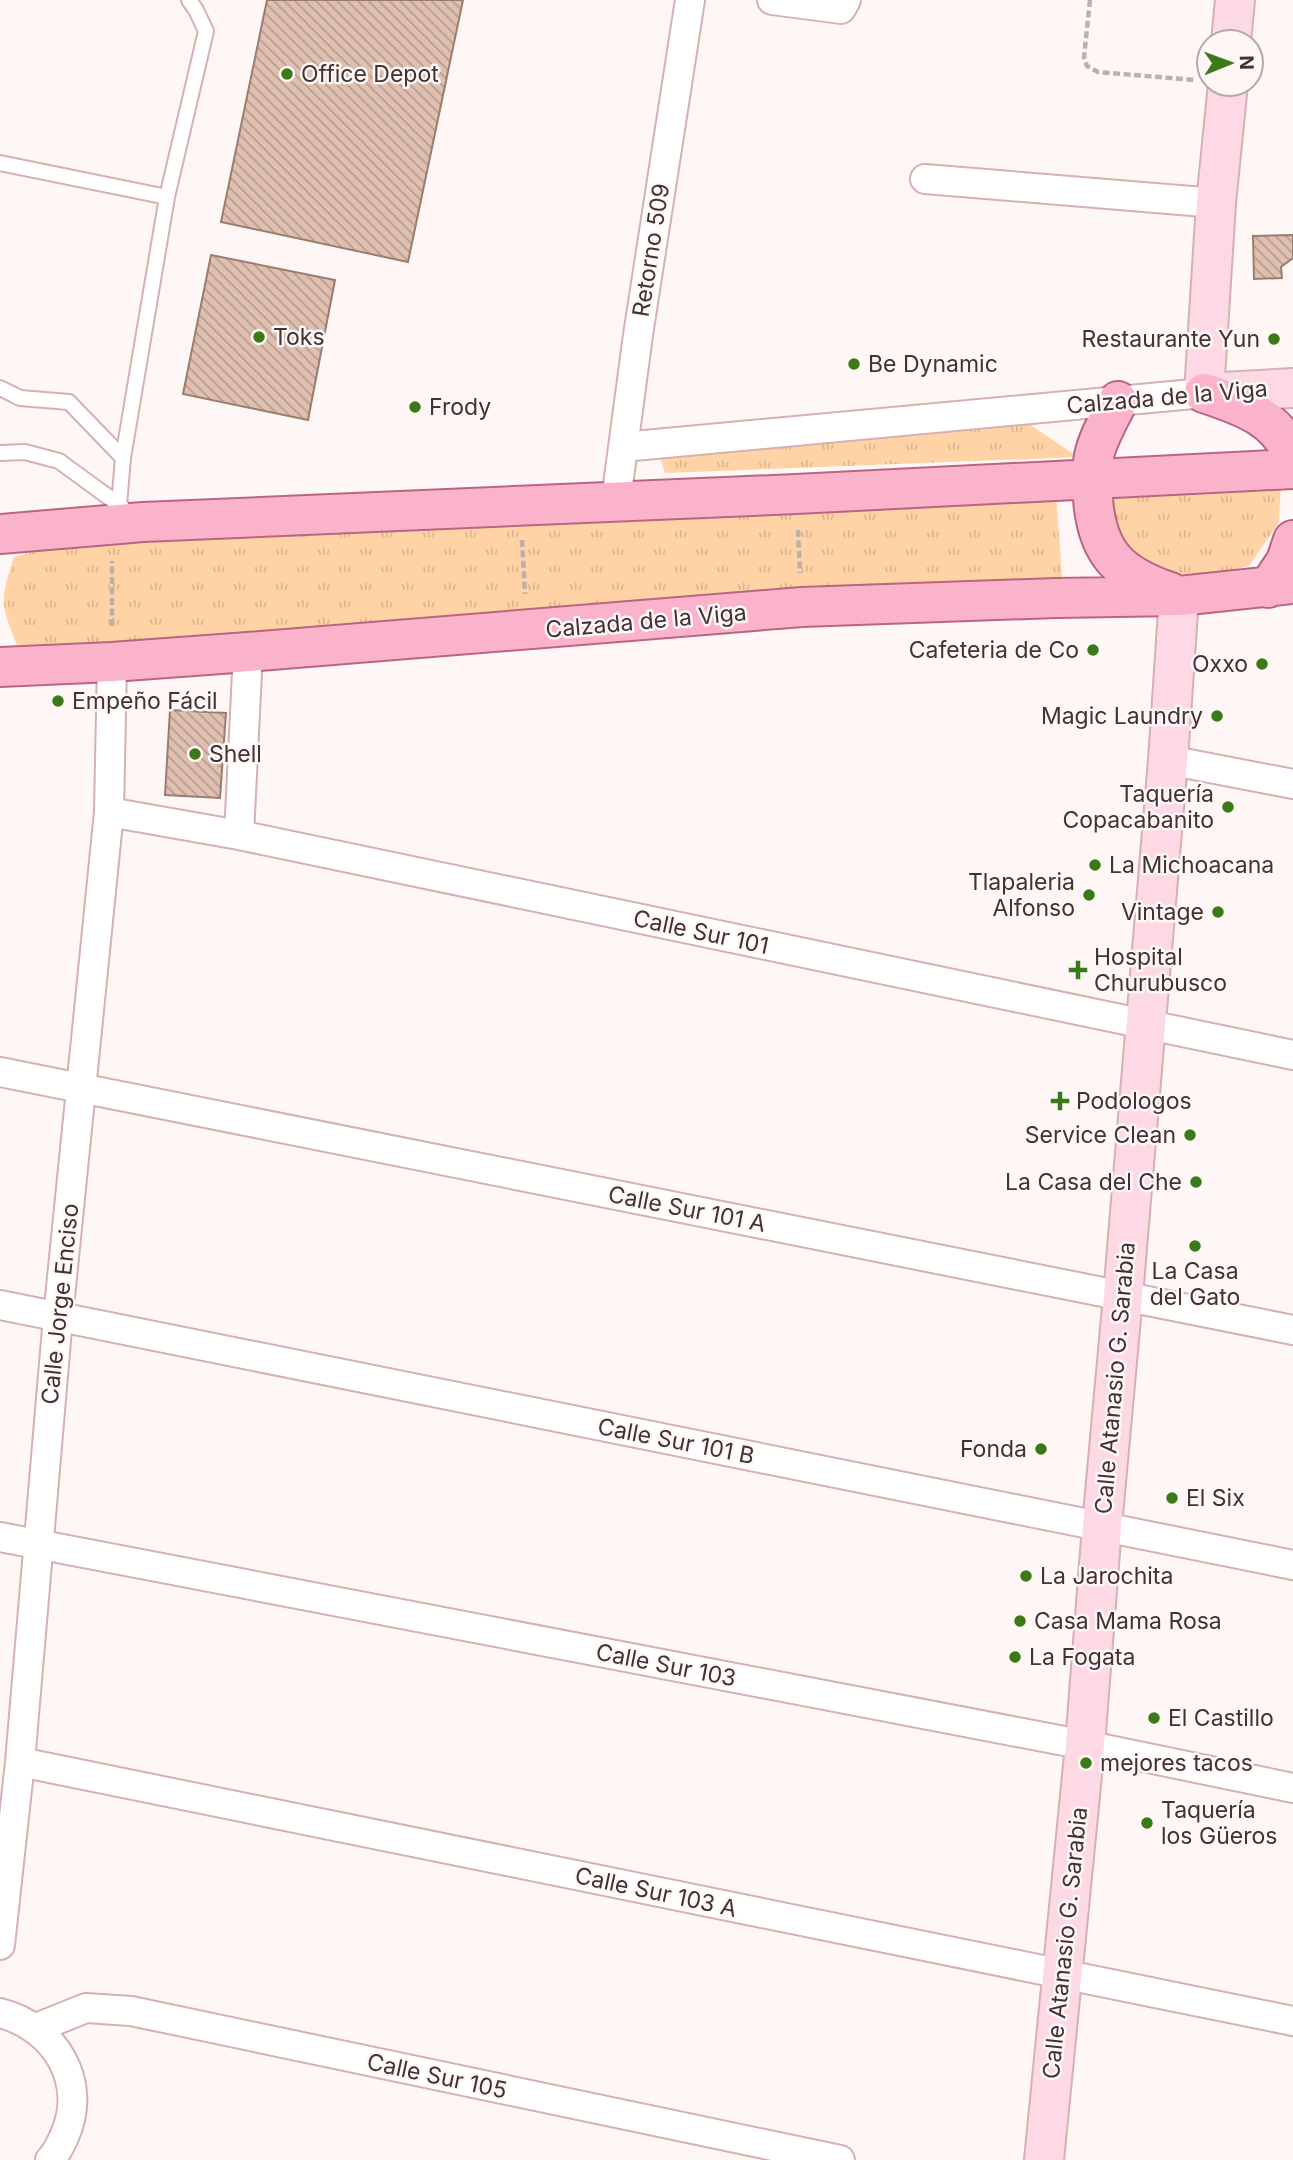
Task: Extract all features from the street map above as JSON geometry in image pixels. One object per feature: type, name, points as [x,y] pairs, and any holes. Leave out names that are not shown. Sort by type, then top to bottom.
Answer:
[{"type":"main road","points":[[1204,393],[1249,409],[1273,425],[1293,459]]},
{"type":"main road","points":[[1118,401],[1094,454],[1091,478],[1094,514],[1101,542],[1121,567],[1142,583],[1179,596]]},
{"type":"main road","points":[[0,534],[125,517],[796,494],[1293,469]]},
{"type":"main road","points":[[1281,586],[1293,540]]},
{"type":"main road","name":"Calzada de la Viga","points":[[0,667],[248,652],[802,607],[1179,596],[1281,586]]},
{"type":"street","name":"Retorno 509","points":[[616,500],[638,335],[690,0]]},
{"type":"street","points":[[772,0],[841,9],[846,0]]},
{"type":"street","points":[[1232,28],[1235,0]]},
{"type":"street","points":[[1204,393],[1216,203],[1213,98]]},
{"type":"street","points":[[925,179],[1216,203]]},
{"type":"street","name":"Calzada de la Viga","points":[[623,446],[1204,393],[1293,388]]},
{"type":"street","name":"Calle Atanasio G. Sarabia","points":[[1044,2160],[1085,1745],[1168,760],[1179,596]]},
{"type":"street","points":[[239,835],[248,652]]},
{"type":"street","name":"Calle Jorge Enciso","points":[[0,1945],[20,1762],[58,1317],[108,812],[112,662]]},
{"type":"street","points":[[1168,760],[1293,784]]},
{"type":"street","name":"Calle Sur 101","points":[[108,812],[239,835],[1293,1055]]},
{"type":"street","name":"Calle Sur 101 A","points":[[0,1072],[1293,1330]]},
{"type":"street","name":"Calle Sur 101 B","points":[[0,1305],[1293,1565]]},
{"type":"street","name":"Calle Sur 103","points":[[0,1537],[1085,1745],[1293,1788]]},
{"type":"street","name":"Calle Sur 103 A","points":[[20,1762],[1293,2021]]},
{"type":"street","name":"Calle Sur 105","points":[[36,2028],[86,2008],[131,2011],[840,2160]]},
{"type":"street","points":[[0,2012],[36,2028],[60,2054],[72,2088],[71,2123],[56,2154],[50,2160]]},
{"type":"lane","points":[[125,517],[123,458],[167,197],[206,31],[189,0]]},
{"type":"lane","points":[[0,163],[167,197]]},
{"type":"lane","points":[[0,388],[20,398],[69,402],[123,458]]},
{"type":"lane","points":[[0,453],[25,452],[59,461],[125,517]]},
{"type":"path","points":[[1090,0],[1084,57],[1087,66],[1098,72],[1195,81]]},
{"type":"path","points":[[796,494],[802,607]]},
{"type":"path","points":[[520,505],[527,631]]},
{"type":"path","points":[[112,662],[125,517]]},
{"type":"green space","points":[[1029,424],[1078,457],[665,473],[659,453]]},
{"type":"green space","points":[[1281,483],[1279,522],[1249,566],[1197,578],[1146,573],[1120,547],[1106,490]]},
{"type":"green space","points":[[1056,495],[1064,603],[60,646],[17,645],[7,620],[4,602],[6,583],[14,557],[54,546]]},
{"type":"building","points":[[267,0],[463,0],[408,262],[221,222]]},
{"type":"building","points":[[1293,235],[1293,258],[1281,267],[1282,278],[1254,279],[1253,236]]},
{"type":"building","name":"Toks","points":[[211,255],[335,280],[308,420],[183,394]]},
{"type":"building","name":"Shell","points":[[170,710],[226,713],[220,798],[165,795]]},
{"type":"place","name":"Office Depot","points":[[287,74]]},
{"type":"place","name":"Toks","points":[[259,337]]},
{"type":"place","name":"Restaurante Yun","points":[[1274,339]]},
{"type":"place","name":"Be Dynamic","points":[[854,364]]},
{"type":"place","name":"Frody","points":[[415,407]]},
{"type":"place","name":"Cafeteria de Co","points":[[1093,650]]},
{"type":"place","name":"Oxxo","points":[[1262,664]]},
{"type":"place","name":"Empeño Fácil","points":[[58,701]]},
{"type":"place","name":"Magic Laundry","points":[[1217,716]]},
{"type":"place","name":"Shell","points":[[195,754]]},
{"type":"place","name":"Taquería Copacabanito","points":[[1228,807]]},
{"type":"place","name":"La Michoacana","points":[[1095,865]]},
{"type":"place","name":"Tlapaleria Alfonso","points":[[1089,895]]},
{"type":"place","name":"Vintage","points":[[1218,912]]},
{"type":"place","name":"Hospital Churubusco","points":[[1078,970]]},
{"type":"place","name":"Podologos","points":[[1060,1101]]},
{"type":"place","name":"Service Clean","points":[[1190,1135]]},
{"type":"place","name":"La Casa del Che","points":[[1196,1182]]},
{"type":"place","name":"La Casa del Gato","points":[[1195,1246]]},
{"type":"place","name":"Fonda","points":[[1041,1449]]},
{"type":"place","name":"El Six","points":[[1172,1498]]},
{"type":"place","name":"La Jarochita","points":[[1026,1576]]},
{"type":"place","name":"Casa Mama Rosa","points":[[1020,1621]]},
{"type":"place","name":"La Fogata","points":[[1015,1657]]},
{"type":"place","name":"El Castillo","points":[[1154,1718]]},
{"type":"place","name":"mejores tacos","points":[[1086,1763]]},
{"type":"place","name":"Taquería los Güeros","points":[[1147,1823]]}]
